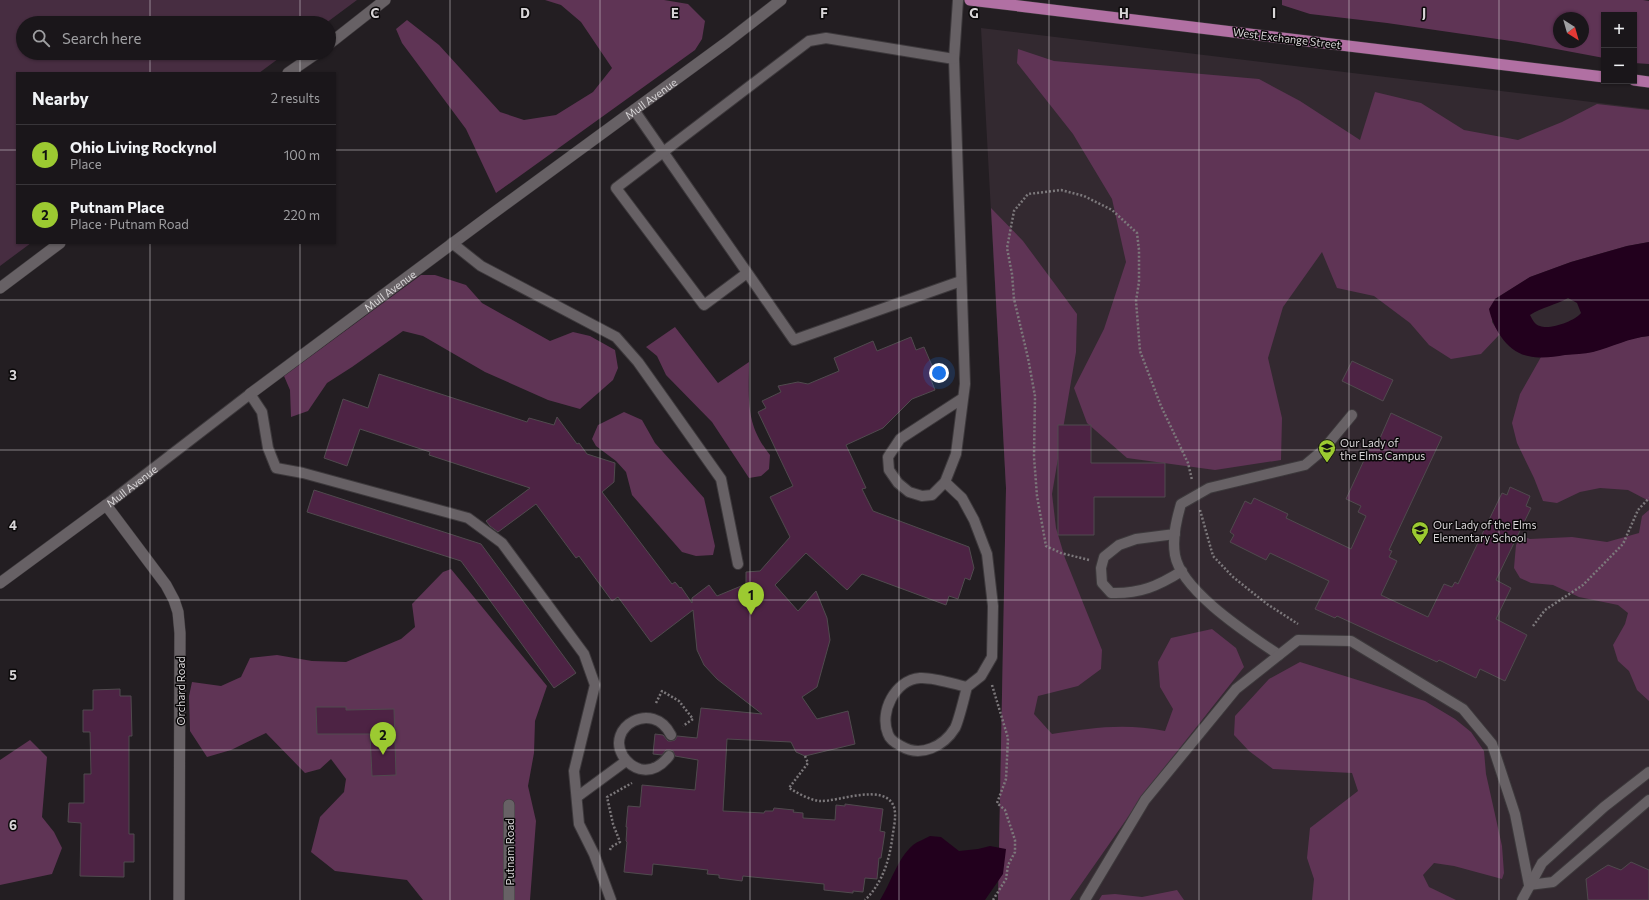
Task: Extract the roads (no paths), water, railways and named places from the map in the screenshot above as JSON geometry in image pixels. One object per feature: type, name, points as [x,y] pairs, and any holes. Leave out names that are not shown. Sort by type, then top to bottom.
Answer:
[{"type":"main road","name":"West Exchange Street","points":[[970,0],[1601,77]]},
{"type":"main road","points":[[1637,80],[1649,82]]},
{"type":"street","points":[[336,38],[385,0]]},
{"type":"street","name":"Mull Avenue","points":[[250,394],[452,243],[727,42],[781,0]]},
{"type":"street","points":[[289,72],[307,60]]},
{"type":"street","points":[[0,288],[59,244]]},
{"type":"street","name":"Mull Avenue","points":[[0,583],[106,505]]},
{"type":"street","name":"Orchard Road","points":[[106,505],[166,585],[174,600],[178,612],[180,632],[179,900]]},
{"type":"street","name":"Putnam Road","points":[[508,900],[509,805]]},
{"type":"lane","points":[[958,0],[954,59],[965,384],[956,454],[945,482],[932,495],[922,496],[909,492],[898,483],[889,470],[888,457],[900,439],[963,398]]},
{"type":"lane","points":[[747,273],[704,306],[616,188],[809,41],[826,38],[954,59]]},
{"type":"lane","points":[[634,110],[794,340],[961,282]]},
{"type":"lane","points":[[452,243],[481,266],[616,337],[634,357],[721,479],[738,564]]},
{"type":"lane","points":[[250,394],[262,412],[268,448],[276,468],[303,473],[468,518],[502,543],[584,654],[595,685],[574,771],[579,824],[594,854],[611,900]]},
{"type":"lane","name":"Mull Avenue","points":[[106,505],[250,394]]},
{"type":"lane","points":[[1279,655],[1217,610],[1186,580],[1175,556],[1174,526],[1181,504],[1210,488],[1305,465],[1323,450],[1352,415]]},
{"type":"lane","points":[[945,482],[962,498],[974,520],[987,554],[993,606],[992,657],[981,676],[968,687],[956,726],[940,744],[929,750],[920,751],[905,749],[893,742],[888,734],[886,711],[892,697],[898,689],[908,682],[920,678],[968,687]]},
{"type":"lane","points":[[1174,534],[1136,539],[1119,545],[1104,557],[1101,568],[1102,583],[1111,593],[1140,591],[1162,583],[1182,571]]},
{"type":"lane","points":[[1085,900],[1146,800],[1236,689],[1298,640],[1351,641],[1463,709],[1492,744],[1515,814],[1529,885]]},
{"type":"lane","points":[[669,756],[657,767],[641,769],[626,761],[620,745],[621,736],[625,728],[631,722],[639,718],[648,717],[656,719],[663,724],[671,735]]},
{"type":"lane","points":[[577,796],[626,761]]},
{"type":"lane","points":[[1522,900],[1542,862],[1604,807],[1649,772]]},
{"type":"lane","points":[[1529,885],[1553,882],[1649,800]]},
{"type":"place","name":"Our Lady of the Elms Campus","points":[[1327,463]]},
{"type":"place","name":"Our Lady of the Elms Elementary School","points":[[1420,545]]},
{"type":"place","name":"Ohio Living Rockynol","points":[[751,615]]},
{"type":"place","name":"Putnam Place","points":[[383,755]]}]
